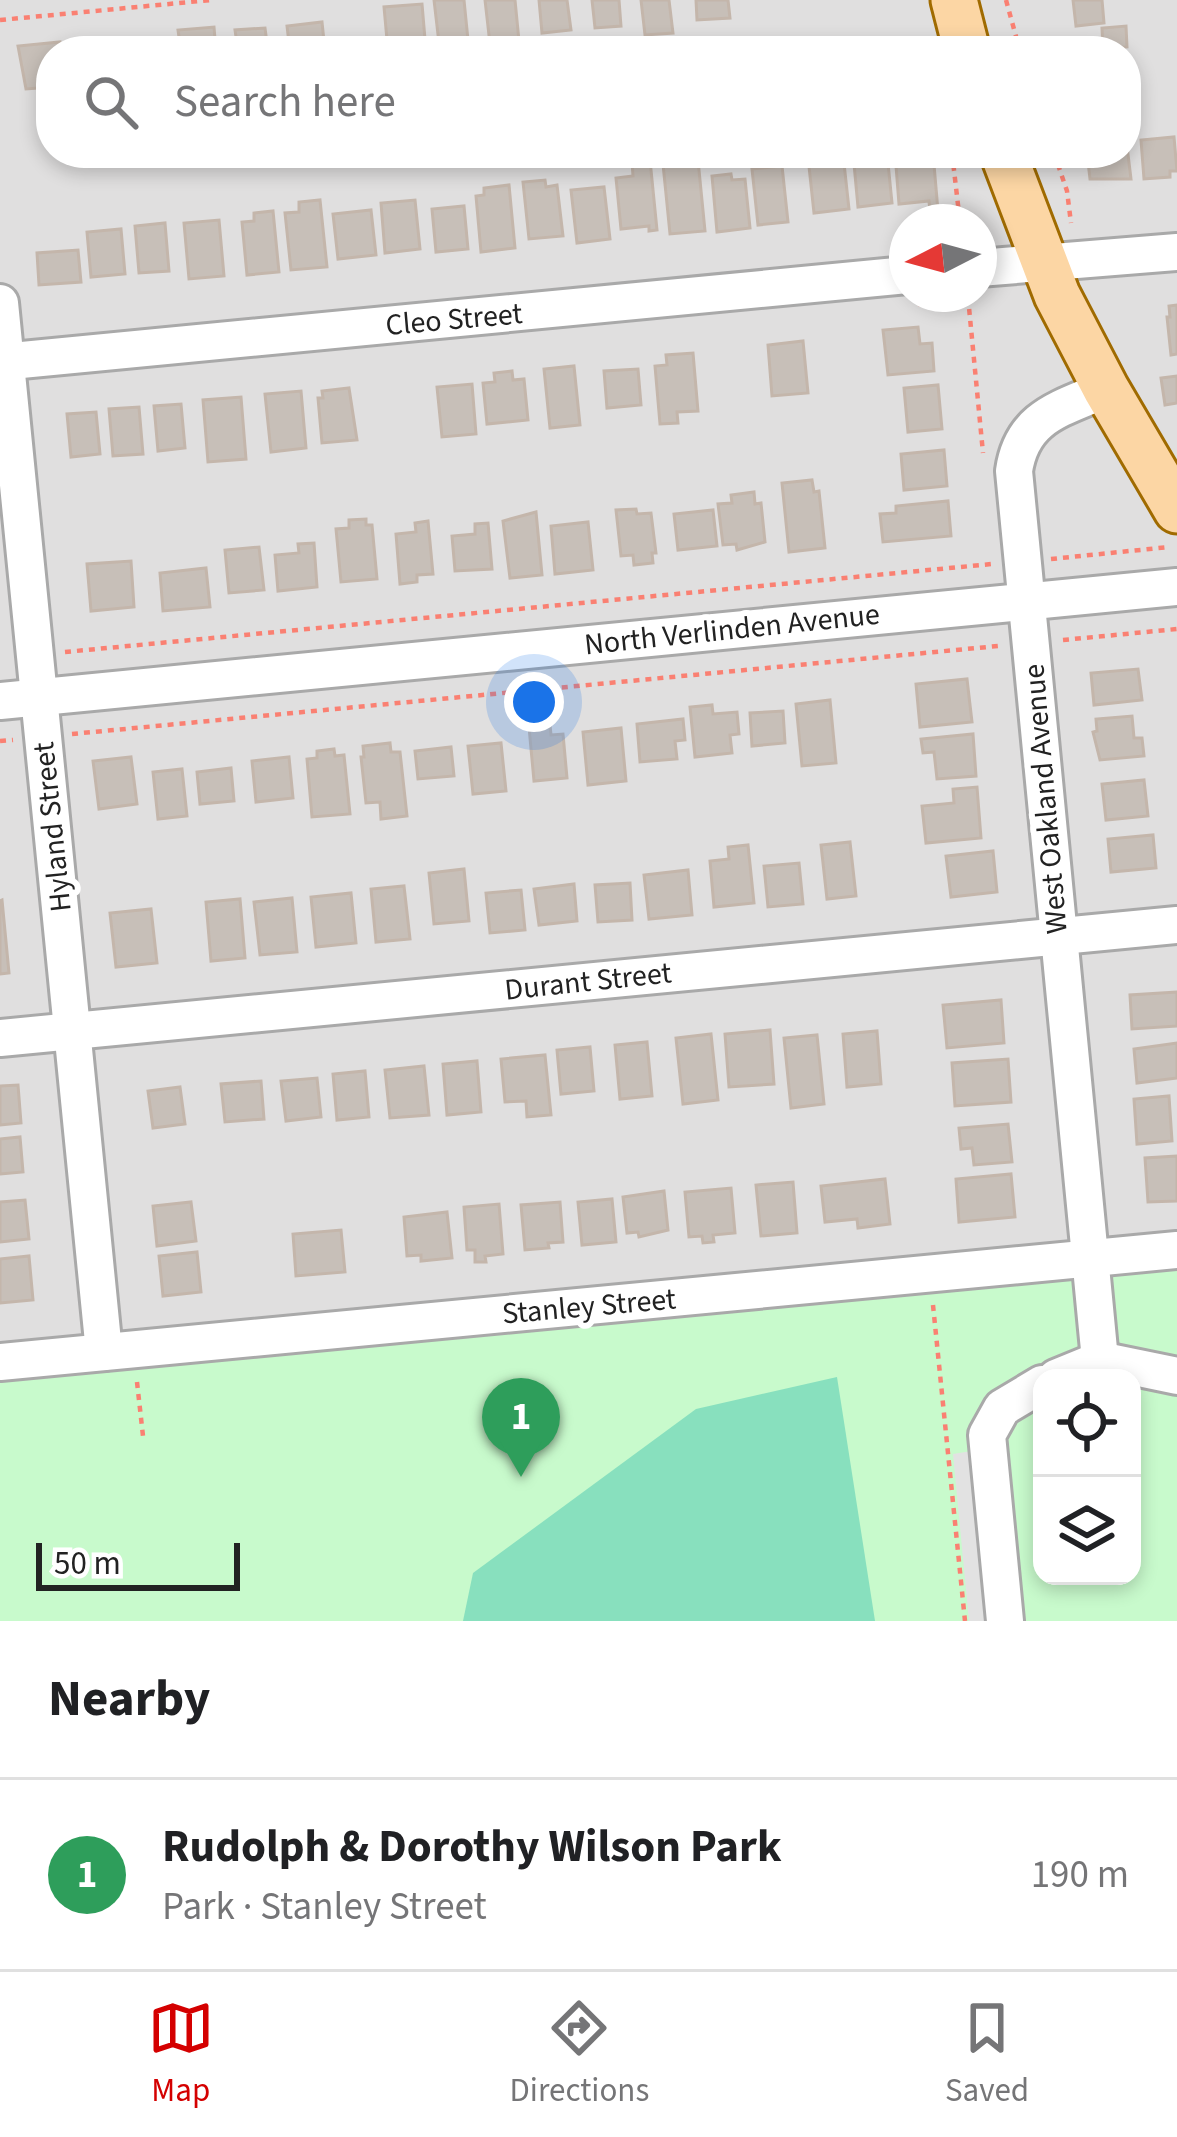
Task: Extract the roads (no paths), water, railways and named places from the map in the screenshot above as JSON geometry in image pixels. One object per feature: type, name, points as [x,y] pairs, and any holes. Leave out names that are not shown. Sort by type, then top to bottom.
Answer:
[{"type":"main road","points":[[954,0],[963,36]]},
{"type":"main road","points":[[1012,168],[1057,247],[1106,389],[1173,528]]},
{"type":"street","points":[[997,263],[1057,247],[1177,252]]},
{"type":"street","name":"Cleo Street","points":[[3,362],[889,277]]},
{"type":"street","name":"Hyland Street","points":[[0,303],[104,1352]]},
{"type":"street","name":"West Oakland Avenue","points":[[1100,1360],[1014,471],[1018,447],[1045,416],[1106,389]]},
{"type":"street","name":"North Verlinden Avenue","points":[[0,701],[1177,587]]},
{"type":"street","name":"Durant Street","points":[[0,1038],[1177,925]]},
{"type":"street","name":"Stanley Street","points":[[0,1362],[1177,1250]]},
{"type":"street","points":[[1078,1369],[1100,1360],[1177,1376]]},
{"type":"street","points":[[1005,1621],[987,1435],[1002,1408],[1033,1389]]},
{"type":"place","name":"Rudolph & Dorothy Wilson Park","points":[[521,1477]]}]
